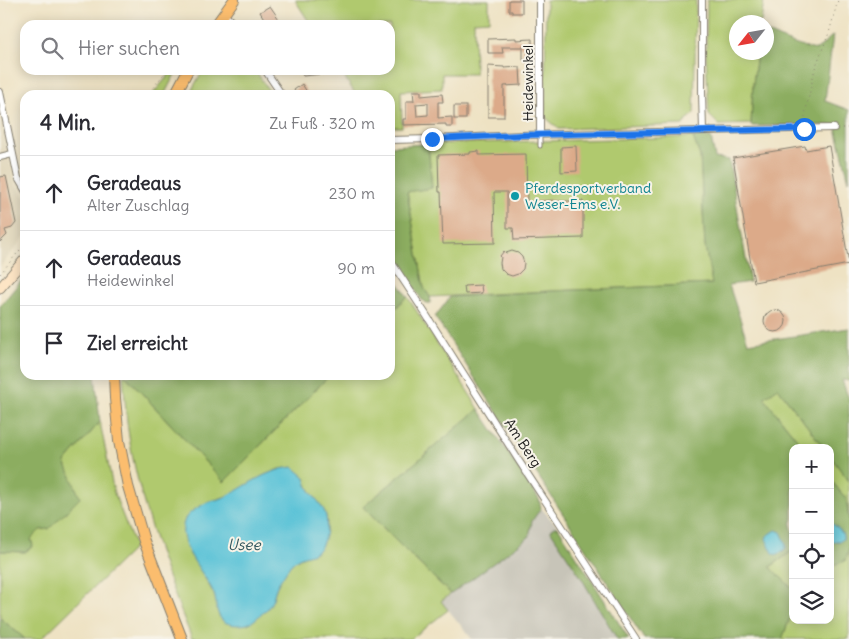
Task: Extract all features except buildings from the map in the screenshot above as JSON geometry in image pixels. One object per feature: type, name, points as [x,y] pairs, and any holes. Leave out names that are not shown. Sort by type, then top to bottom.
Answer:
[{"type":"main road","points":[[220,20],[234,0]]},
{"type":"main road","points":[[177,90],[185,75]]},
{"type":"main road","points":[[0,288],[20,264]]},
{"type":"main road","points":[[114,380],[120,441],[128,486],[144,541],[182,639]]},
{"type":"street","name":"Heidewinkel","points":[[395,140],[540,135],[540,0]]},
{"type":"street","points":[[702,0],[703,131]]},
{"type":"street","points":[[224,14],[231,20]]},
{"type":"street","points":[[269,75],[279,90]]},
{"type":"street","points":[[0,92],[12,154],[20,181]]},
{"type":"street","points":[[540,135],[834,128]]},
{"type":"street","points":[[0,157],[12,154]]},
{"type":"street","name":"Am Berg","points":[[395,267],[636,639]]},
{"type":"lane","points":[[540,135],[540,146]]},
{"type":"path","points":[[804,129],[815,68],[829,33],[838,0]]},
{"type":"path","points":[[151,90],[163,75]]},
{"type":"path","points":[[834,128],[849,128]]},
{"type":"path","points":[[0,274],[20,250]]},
{"type":"shaded area","points":[[0,115],[15,185],[20,192],[20,242],[0,267]]},
{"type":"shaded area","points":[[541,508],[558,527],[550,530],[579,574],[617,639],[472,639],[441,601],[528,537],[532,521]]},
{"type":"green space","points":[[295,0],[489,0],[489,20],[474,21],[475,74],[442,74],[442,89],[401,91],[402,127],[395,127],[395,90],[353,90],[343,75],[395,75],[395,20],[308,20]]},
{"type":"green space","points":[[546,0],[696,0],[694,113],[683,125],[559,129],[545,117]]},
{"type":"green space","points":[[707,0],[764,0],[762,15],[729,15],[729,60],[756,60],[751,124],[719,125],[709,115],[706,54]]},
{"type":"green space","points":[[833,35],[825,101],[849,110],[849,181],[836,125],[751,126],[756,60],[774,60],[774,36],[817,50]]},
{"type":"green space","points":[[169,75],[174,75],[167,90],[156,90]]},
{"type":"green space","points":[[200,75],[258,75],[269,90],[192,90]]},
{"type":"green space","points":[[693,137],[700,156],[705,246],[713,284],[430,297],[424,288],[407,191],[432,188],[428,144]]},
{"type":"green space","points":[[693,137],[711,137],[715,158],[729,160],[750,282],[729,285],[748,343],[849,328],[849,381],[842,380],[849,399],[849,481],[834,461],[834,444],[821,444],[778,388],[764,398],[801,444],[789,444],[789,553],[770,567],[789,585],[789,621],[782,639],[644,639],[435,317],[450,297],[712,284],[705,246],[700,156]]},
{"type":"green space","points":[[428,144],[432,188],[407,192],[424,288],[430,297],[431,303],[422,300],[395,260],[395,146]]},
{"type":"green space","points":[[395,278],[407,296],[395,309]]},
{"type":"green space","points":[[20,282],[20,380],[96,380],[100,422],[65,462],[80,498],[49,529],[40,530],[31,539],[33,546],[25,552],[0,551],[0,306]]},
{"type":"green space","points":[[407,296],[479,409],[363,507],[451,594],[441,601],[448,610],[411,639],[192,639],[165,567],[141,493],[129,435],[123,380],[130,380],[224,482],[325,380],[395,380],[395,309]],"holes":[[[279,469],[305,477],[307,485],[324,510],[326,517],[325,534],[316,552],[301,557],[286,570],[279,581],[273,599],[218,613],[215,596],[188,551],[209,501],[228,496]]]},
{"type":"green space","points":[[130,380],[325,380],[224,482]]},
{"type":"green space","points":[[778,388],[821,444],[801,444],[764,398]]},
{"type":"green space","points":[[479,409],[539,499],[541,508],[532,521],[529,537],[451,594],[363,507]]},
{"type":"green space","points":[[100,422],[114,493],[135,547],[41,639],[25,639],[0,618],[0,551],[25,552],[33,546],[31,539],[40,530],[65,462]]},
{"type":"green space","points":[[834,461],[849,481],[849,520],[846,499],[834,484]]},
{"type":"green space","points":[[834,484],[846,499],[849,520],[849,549],[845,561],[834,565],[834,542],[843,539],[841,531],[834,525]]},
{"type":"green space","points":[[558,527],[629,639],[617,639],[579,574],[550,530]]},
{"type":"green space","points":[[849,549],[849,639],[782,639],[789,621],[789,624],[834,624],[834,565],[845,561]]},
{"type":"green space","points":[[789,553],[789,586],[769,568]]},
{"type":"green space","points":[[0,618],[25,639],[0,639]]},
{"type":"water","name":"Usee","points":[[293,467],[305,477],[309,489],[326,516],[327,524],[322,545],[315,552],[299,558],[291,565],[278,584],[273,599],[265,611],[250,623],[244,625],[227,623],[220,617],[210,585],[187,548],[183,528],[185,519],[195,509],[205,503],[227,496],[271,472]]},
{"type":"water","points":[[834,525],[843,536],[841,541],[834,542]]},
{"type":"water","points":[[776,530],[781,532],[786,548],[776,555],[766,539],[767,536]]},
{"type":"place","name":"Pferdesportverband Weser-Ems e.V.","points":[[515,196]]},
{"type":"route","points":[[432,139],[522,135],[804,129]]}]
